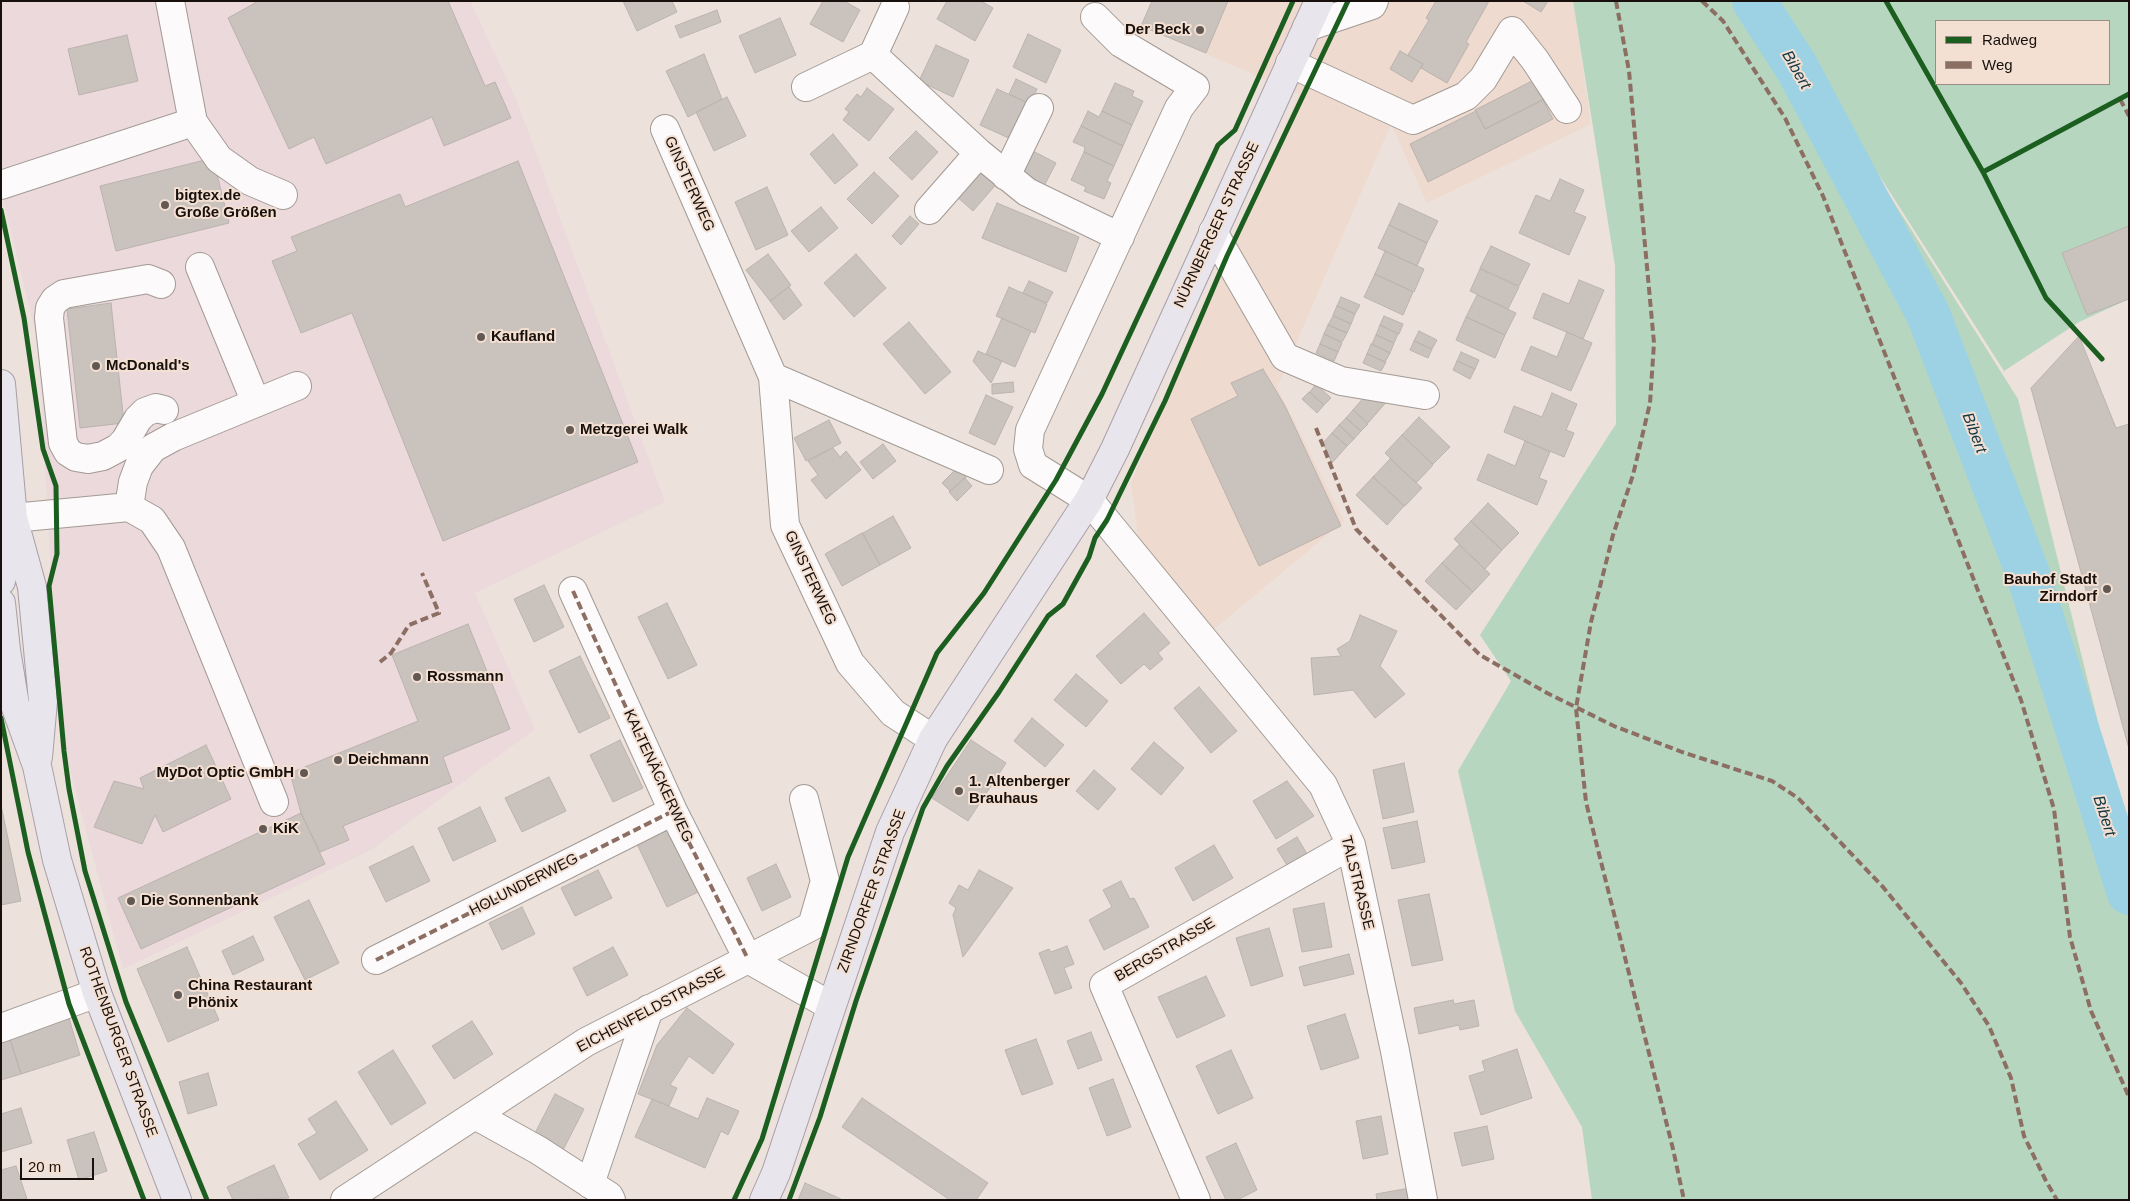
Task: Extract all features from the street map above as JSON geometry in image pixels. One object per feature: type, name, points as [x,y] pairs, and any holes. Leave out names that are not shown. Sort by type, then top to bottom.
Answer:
[{"type":"main road","name":"NÜRNBERGER STRASSE","points":[[1115,449],[1319,1]]},
{"type":"main road","name":"ROTHENBURGER STRASSE","points":[[1,384],[13,518],[32,587],[43,701],[37,766]]},
{"type":"main road","name":"ZIRNDORFER STRASSE","points":[[764,1200],[776,1172],[890,832],[933,739],[1089,500],[1115,449]]},
{"type":"main road","name":"ROTHENBURGER STRASSE","points":[[1,581],[13,518]]},
{"type":"main road","name":"ROTHENBURGER STRASSE","points":[[1,604],[14,705],[37,766],[57,860],[97,993],[176,1200]]},
{"type":"street","points":[[170,1],[193,122],[219,159],[250,181],[283,194]]},
{"type":"street","points":[[1307,27],[1372,5],[1374,1]]},
{"type":"street","points":[[806,87],[873,55],[896,7]]},
{"type":"street","points":[[1089,500],[1033,465],[1028,449],[1030,430],[1180,108],[1195,87],[1121,43],[1095,17]]},
{"type":"street","points":[[1290,64],[1413,120],[1466,96],[1483,79],[1512,31],[1535,60],[1568,109]]},
{"type":"street","points":[[873,55],[979,153],[1027,192],[1120,237]]},
{"type":"street","points":[[1006,176],[1039,108]]},
{"type":"street","points":[[1,185],[193,122]]},
{"type":"street","name":"GINSTERWEG","points":[[665,129],[773,377],[785,525],[850,663],[893,713],[933,739]]},
{"type":"street","points":[[928,210],[979,153]]},
{"type":"street","points":[[1213,232],[1285,357],[1341,381],[1425,395]]},
{"type":"street","points":[[200,267],[256,403]]},
{"type":"street","points":[[160,284],[148,279],[64,294],[55,300],[50,308],[49,318],[63,443],[68,452],[76,457],[88,459],[103,456],[118,448],[125,441],[138,419],[145,412],[156,408],[164,410]]},
{"type":"street","points":[[773,377],[989,470]]},
{"type":"street","points":[[129,507],[133,482],[139,466],[153,448],[173,437],[297,386]]},
{"type":"street","name":"TALSTRASSE","points":[[1089,500],[1323,785],[1351,845],[1395,1051],[1423,1200]]},
{"type":"street","points":[[13,518],[129,507],[152,520],[171,548],[274,802]]},
{"type":"street","name":"KALTENÄCKERWEG","points":[[573,591],[673,811],[748,959]]},
{"type":"street","name":"EICHENFELDSTRASSE","points":[[345,1200],[586,1042],[812,926],[825,881],[804,799]]},
{"type":"street","name":"HOLUNDERWEG","points":[[376,960],[673,811]]},
{"type":"street","name":"BERGSTRASSE","points":[[1196,1200],[1104,985],[1351,845]]},
{"type":"street","points":[[748,959],[831,1006]]},
{"type":"street","points":[[1,1028],[97,993]]},
{"type":"street","points":[[475,1116],[538,1150],[600,1192],[649,1010]]},
{"type":"shaded area","points":[[1,1],[470,1],[516,99],[665,502],[475,593],[535,729],[371,850],[123,969],[67,759],[51,574],[38,343],[1,190]]},
{"type":"shaded area","points":[[1152,1],[1573,1],[1591,124],[1427,203],[1391,124],[1277,387],[1344,521],[1212,631],[1138,536],[1131,483],[1299,94],[1141,26]]},
{"type":"green space","points":[[1573,1],[1767,1],[2018,399],[2129,847],[2129,1200],[1592,1200],[1582,1127],[1515,1011],[1458,771],[1511,681],[1480,635],[1616,424],[1615,266]]},
{"type":"green space","points":[[1768,1],[2129,1],[2129,299],[2079,322],[2004,371]]},
{"type":"building","points":[[254,1],[448,1],[485,86],[495,82],[511,118],[444,146],[432,117],[326,164],[314,137],[289,149],[228,18],[255,3]]},
{"type":"building","points":[[623,1],[672,1],[677,12],[637,31]]},
{"type":"building","points":[[823,1],[844,1],[860,10],[843,42],[810,24]]},
{"type":"building","points":[[947,1],[981,1],[993,8],[975,41],[937,19]]},
{"type":"building","points":[[1152,1],[1228,1],[1206,53],[1141,26]]},
{"type":"building","points":[[1436,1],[1489,1],[1466,42],[1469,44],[1447,83],[1421,68],[1423,64],[1408,55],[1429,20],[1426,18]]},
{"type":"building","points":[[1523,1],[1548,1],[1541,12]]},
{"type":"building","points":[[717,10],[721,22],[680,38],[675,26]]},
{"type":"building","points":[[780,18],[796,55],[755,73],[739,36]]},
{"type":"building","points":[[1028,34],[1061,50],[1046,83],[1013,67]]},
{"type":"building","points":[[127,35],[138,81],[79,95],[68,49]]},
{"type":"building","points":[[936,45],[969,60],[953,97],[919,81]]},
{"type":"building","points":[[1400,51],[1423,64],[1412,82],[1390,69]]},
{"type":"building","points":[[704,54],[722,99],[688,117],[666,71]]},
{"type":"building","points":[[1016,79],[1037,89],[1030,104],[1009,94]]},
{"type":"building","points":[[1536,79],[1546,98],[1485,129],[1475,110]]},
{"type":"building","points":[[1115,83],[1134,91],[1132,96],[1143,101],[1132,125],[1102,111]]},
{"type":"building","points":[[867,88],[894,109],[869,141],[843,120],[849,112],[845,109],[857,94],[861,97]]},
{"type":"building","points":[[997,89],[1030,104],[1013,140],[980,125]]},
{"type":"building","points":[[727,97],[746,136],[714,151],[696,112]]},
{"type":"building","points":[[1543,100],[1553,119],[1428,182],[1410,144],[1476,111],[1485,129]]},
{"type":"building","points":[[1088,111],[1099,117],[1102,111],[1132,125],[1123,146],[1081,126]]},
{"type":"building","points":[[1081,126],[1123,146],[1114,166],[1084,152],[1085,147],[1073,142]]},
{"type":"building","points":[[916,131],[938,152],[912,180],[889,158]]},
{"type":"building","points":[[833,134],[858,165],[835,184],[810,154]]},
{"type":"building","points":[[1033,151],[1056,163],[1043,188],[1021,177]]},
{"type":"building","points":[[1084,152],[1114,166],[1107,181],[1111,183],[1104,199],[1084,191],[1086,187],[1071,180]]},
{"type":"building","name":"bigtex.de Große Größen","points":[[213,158],[229,223],[116,251],[100,186]]},
{"type":"building","points":[[518,161],[638,462],[443,541],[352,313],[301,333],[272,261],[297,251],[291,237],[400,194],[405,207]]},
{"type":"building","points":[[982,165],[999,181],[973,211],[955,195]]},
{"type":"building","points":[[874,172],[899,196],[872,224],[847,199]]},
{"type":"building","points":[[1560,179],[1584,190],[1574,212],[1586,217],[1569,255],[1519,233],[1536,195],[1550,201]]},
{"type":"building","points":[[767,187],[788,235],[756,250],[735,202]]},
{"type":"building","points":[[997,203],[1079,237],[1066,272],[982,238]]},
{"type":"building","points":[[1399,203],[1438,221],[1427,243],[1389,225]]},
{"type":"building","points":[[821,207],[838,228],[809,252],[791,231]]},
{"type":"building","points":[[910,216],[919,224],[901,245],[892,236]]},
{"type":"building","points":[[1389,225],[1427,243],[1417,266],[1378,248]]},
{"type":"building","points":[[2129,226],[2129,299],[2087,315],[2062,253]]},
{"type":"building","points":[[1491,246],[1530,264],[1519,286],[1480,268]]},
{"type":"building","points":[[1385,251],[1424,269],[1414,292],[1375,274]]},
{"type":"building","points":[[768,254],[791,285],[770,301],[746,270]]},
{"type":"building","points":[[856,254],[886,288],[854,317],[824,283]]},
{"type":"building","points":[[1480,269],[1519,287],[1508,309],[1470,291]]},
{"type":"building","points":[[1375,274],[1413,292],[1403,315],[1364,297]]},
{"type":"building","points":[[1579,280],[1604,290],[1583,339],[1533,318],[1543,293],[1569,304]]},
{"type":"building","points":[[1029,281],[1053,292],[1047,303],[1023,293]]},
{"type":"building","points":[[789,287],[802,305],[784,320],[770,301]]},
{"type":"building","points":[[1009,287],[1047,304],[1035,333],[996,316]]},
{"type":"building","points":[[1477,295],[1516,313],[1505,335],[1466,317]]},
{"type":"building","points":[[1341,297],[1360,305],[1355,314],[1337,306]]},
{"type":"building","name":"McDonald's","points":[[111,303],[124,423],[80,428],[67,309]]},
{"type":"building","points":[[1337,306],[1355,314],[1351,324],[1333,315]]},
{"type":"building","points":[[1333,316],[1351,324],[1347,333],[1328,325]]},
{"type":"building","points":[[1384,316],[1403,324],[1399,334],[1380,325]]},
{"type":"building","points":[[1466,317],[1505,335],[1495,358],[1456,340]]},
{"type":"building","points":[[1002,318],[1031,331],[1015,367],[986,354]]},
{"type":"building","points":[[909,322],[951,372],[925,394],[883,344]]},
{"type":"building","points":[[1328,325],[1347,333],[1342,342],[1324,334]]},
{"type":"building","points":[[1380,325],[1398,334],[1394,343],[1376,335]]},
{"type":"building","points":[[1419,331],[1437,340],[1432,349],[1414,341]]},
{"type":"building","points":[[1567,332],[1592,343],[1571,391],[1521,370],[1531,346],[1557,357]]},
{"type":"building","points":[[1324,334],[1342,343],[1338,352],[1320,344]]},
{"type":"building","points":[[1376,335],[1394,343],[1390,353],[1372,344]]},
{"type":"building","name":"Bauhof Stadt Zirndorf","points":[[2079,336],[2116,428],[2129,424],[2129,749],[2031,388]]},
{"type":"building","points":[[1414,341],[1432,349],[1428,358],[1410,350]]},
{"type":"building","points":[[1320,344],[1338,352],[1334,361],[1316,353]]},
{"type":"building","points":[[1371,344],[1390,353],[1385,362],[1367,354]]},
{"type":"building","points":[[978,351],[1002,361],[991,383],[973,361]]},
{"type":"building","points":[[1461,352],[1479,360],[1475,369],[1457,361]]},
{"type":"building","points":[[1367,354],[1386,362],[1381,371],[1363,363]]},
{"type":"building","points":[[1457,361],[1475,369],[1470,379],[1453,370]]},
{"type":"building","points":[[1263,369],[1285,406],[1341,526],[1259,566],[1191,419],[1238,396],[1231,383]]},
{"type":"building","points":[[1013,382],[1014,392],[992,394],[992,384]]},
{"type":"building","points":[[1316,384],[1331,398],[1324,405],[1310,392]]},
{"type":"building","points":[[1309,392],[1324,405],[1317,413],[1302,399]]},
{"type":"building","points":[[1552,393],[1577,404],[1566,430],[1574,433],[1564,457],[1504,432],[1514,406],[1542,417]]},
{"type":"building","points":[[986,395],[1013,407],[995,445],[969,433]]},
{"type":"building","points":[[1366,395],[1389,399],[1368,423],[1353,410]]},
{"type":"building","points":[[1353,410],[1368,424],[1361,431],[1346,418]]},
{"type":"building","points":[[1419,417],[1450,447],[1433,464],[1402,435]]},
{"type":"building","points":[[1346,418],[1361,431],[1354,439],[1339,425]]},
{"type":"building","points":[[829,420],[841,443],[806,461],[794,438]]},
{"type":"building","points":[[1339,425],[1354,439],[1347,446],[1332,433]]},
{"type":"building","points":[[1332,433],[1347,446],[1332,463],[1323,443]]},
{"type":"building","points":[[1402,435],[1433,465],[1416,483],[1385,453]]},
{"type":"building","points":[[1525,441],[1550,452],[1539,478],[1547,481],[1537,505],[1477,480],[1488,454],[1515,466]]},
{"type":"building","points":[[883,444],[896,461],[873,479],[860,462]]},
{"type":"building","points":[[833,448],[840,457],[846,451],[861,470],[826,499],[811,480],[818,475],[808,461]]},
{"type":"building","points":[[1390,459],[1422,488],[1405,506],[1373,477]]},
{"type":"building","points":[[957,468],[966,477],[950,491],[942,483]]},
{"type":"building","points":[[1373,477],[1404,506],[1387,525],[1356,495]]},
{"type":"building","points":[[965,478],[972,486],[957,501],[949,492]]},
{"type":"building","points":[[1488,503],[1519,533],[1502,550],[1471,521]]},
{"type":"building","points":[[893,516],[911,548],[880,565],[863,533]]},
{"type":"building","points":[[1471,521],[1502,550],[1485,569],[1454,539]]},
{"type":"building","points":[[862,533],[880,565],[842,586],[825,554]]},
{"type":"building","points":[[1459,545],[1490,574],[1473,592],[1442,563]]},
{"type":"building","points":[[1442,563],[1473,592],[1456,610],[1425,581]]},
{"type":"building","points":[[544,585],[564,627],[534,642],[514,599]]},
{"type":"building","points":[[667,603],[697,665],[668,679],[638,617]]},
{"type":"building","points":[[1144,613],[1170,643],[1158,653],[1163,659],[1150,670],[1144,664],[1121,684],[1096,656]]},
{"type":"building","points":[[1360,615],[1397,631],[1380,666],[1405,694],[1375,718],[1353,690],[1314,695],[1311,658],[1341,656],[1337,649],[1350,641]]},
{"type":"building","points":[[468,624],[510,729],[443,757],[452,782],[343,826],[349,840],[320,852],[301,813],[290,773],[418,721],[392,655]]},
{"type":"building","points":[[580,656],[610,718],[579,733],[549,671]]},
{"type":"building","points":[[1076,674],[1108,701],[1086,727],[1054,700]]},
{"type":"building","points":[[1199,687],[1237,731],[1211,753],[1174,708]]},
{"type":"building","points":[[1032,718],[1064,745],[1045,767],[1014,741]]},
{"type":"building","points":[[620,740],[643,788],[613,802],[590,755]]},
{"type":"building","points":[[971,740],[1006,763],[968,821],[932,798]]},
{"type":"building","points":[[1154,742],[1184,768],[1161,795],[1131,769]]},
{"type":"building","points":[[206,745],[231,799],[163,832],[155,815],[142,844],[94,827],[114,781],[144,789],[140,778]]},
{"type":"building","points":[[1404,763],[1414,812],[1383,819],[1373,770]]},
{"type":"building","points":[[1094,770],[1116,789],[1098,810],[1076,791]]},
{"type":"building","points":[[549,777],[566,811],[522,832],[505,798]]},
{"type":"building","points":[[1287,781],[1314,816],[1276,839],[1253,801]]},
{"type":"building","points":[[1,805],[21,901],[1,905]]},
{"type":"building","points":[[480,807],[496,841],[453,861],[438,828]]},
{"type":"building","points":[[301,813],[325,864],[141,949],[118,898]]},
{"type":"building","points":[[1417,821],[1425,862],[1392,869],[1383,828]]},
{"type":"building","points":[[667,827],[698,892],[667,907],[636,842]]},
{"type":"building","points":[[1297,837],[1310,859],[1290,870],[1277,849]]},
{"type":"building","points":[[1214,845],[1233,878],[1193,901],[1175,868]]},
{"type":"building","points":[[413,846],[430,881],[386,902],[369,867]]},
{"type":"building","points":[[776,864],[791,897],[762,911],[747,878]]},
{"type":"building","points":[[598,870],[612,898],[575,916],[561,888]]},
{"type":"building","points":[[979,870],[1013,888],[963,957],[953,915],[956,908],[949,903],[959,885],[968,890]]},
{"type":"building","points":[[1121,881],[1130,899],[1134,898],[1149,927],[1104,950],[1089,920],[1112,907],[1103,890]]},
{"type":"building","points":[[1429,894],[1443,960],[1412,966],[1398,900]]},
{"type":"building","points":[[309,900],[339,963],[305,980],[274,917]]},
{"type":"building","points":[[1324,903],[1332,947],[1302,952],[1293,909]]},
{"type":"building","points":[[522,907],[535,934],[502,950],[489,923]]},
{"type":"building","points":[[1269,928],[1283,976],[1251,986],[1236,938]]},
{"type":"building","points":[[253,936],[264,960],[233,975],[222,951]]},
{"type":"building","points":[[1067,946],[1074,964],[1064,968],[1072,988],[1055,994],[1039,953],[1049,949],[1051,952]]},
{"type":"building","name":"China Restaurant Phönix","points":[[187,947],[219,1020],[168,1042],[137,969]]},
{"type":"building","points":[[613,947],[628,975],[587,996],[573,968]]},
{"type":"building","points":[[1349,954],[1354,974],[1304,986],[1299,967]]},
{"type":"building","points":[[1206,976],[1225,1016],[1177,1038],[1158,997]]},
{"type":"building","points":[[1453,1000],[1454,1004],[1474,1000],[1479,1026],[1460,1030],[1459,1025],[1419,1034],[1414,1008]]},
{"type":"building","points":[[687,1008],[734,1044],[713,1074],[689,1056],[670,1085],[677,1088],[669,1106],[638,1094],[657,1045]]},
{"type":"building","points":[[1345,1014],[1359,1058],[1321,1070],[1307,1026]]},
{"type":"building","points":[[68,1015],[80,1055],[21,1074],[10,1039]]},
{"type":"building","points":[[472,1021],[493,1054],[454,1079],[432,1046]]},
{"type":"building","points":[[1091,1032],[1102,1060],[1078,1069],[1067,1041]]},
{"type":"building","points":[[10,1039],[21,1074],[1,1080],[1,1041]]},
{"type":"building","points":[[1036,1039],[1053,1084],[1022,1095],[1005,1050]]},
{"type":"building","points":[[1517,1049],[1532,1098],[1481,1115],[1469,1076],[1485,1071],[1482,1061]]},
{"type":"building","points":[[393,1050],[426,1103],[391,1125],[358,1072]]},
{"type":"building","points":[[1231,1050],[1253,1098],[1218,1114],[1196,1066]]},
{"type":"building","points":[[208,1073],[217,1105],[188,1114],[179,1082]]},
{"type":"building","points":[[1113,1079],[1131,1127],[1107,1136],[1089,1088]]},
{"type":"building","points":[[555,1094],[584,1109],[563,1150],[534,1135]]},
{"type":"building","points":[[707,1098],[739,1111],[728,1135],[721,1131],[705,1168],[635,1137],[652,1099],[698,1119]]},
{"type":"building","points":[[862,1098],[988,1183],[976,1200],[950,1200],[842,1127]]},
{"type":"building","points":[[336,1101],[368,1150],[320,1180],[298,1144],[317,1133],[308,1119]]},
{"type":"building","points":[[21,1108],[32,1143],[1,1152],[1,1114]]},
{"type":"building","points":[[1381,1116],[1388,1154],[1363,1159],[1356,1121]]},
{"type":"building","points":[[1487,1126],[1494,1159],[1462,1166],[1454,1133]]},
{"type":"building","points":[[94,1132],[107,1171],[79,1180],[67,1140]]},
{"type":"building","points":[[1236,1143],[1257,1190],[1237,1200],[1226,1200],[1206,1157]]},
{"type":"building","points":[[274,1165],[289,1198],[233,1200],[227,1187]]},
{"type":"building","points":[[16,1166],[27,1199],[1,1200],[1,1170]]},
{"type":"building","points":[[805,1183],[841,1199],[798,1200]]},
{"type":"building","points":[[1410,1188],[1412,1200],[1377,1200],[1376,1194]]},
{"type":"waterway","name":"Bibert","points":[[1754,1],[1797,68],[1928,314],[2028,574],[2129,893]]},
{"type":"marked path","points":[[1616,1],[1629,71],[1654,343],[1650,403],[1633,475],[1613,535],[1591,622],[1576,708],[1586,802],[1673,1149],[1684,1200]]},
{"type":"marked path","points":[[1702,1],[1723,21],[1785,118],[1823,196],[2021,700],[2054,809],[2070,937],[2091,1011],[2129,1097]]},
{"type":"marked path","points":[[2120,99],[2129,116]]},
{"type":"marked path","points":[[1316,428],[1356,529],[1480,655],[1547,693],[1614,726],[1682,752],[1772,781],[1798,798],[1883,887],[1961,983],[1989,1026],[2011,1078],[2024,1136],[2057,1200]]},
{"type":"marked path","points":[[380,662],[391,653],[409,625],[439,613],[422,573]]},
{"type":"marked path","points":[[573,591],[673,811],[748,959]]},
{"type":"marked path","points":[[376,960],[673,811]]},
{"type":"cycle path","points":[[734,1200],[762,1139],[848,857],[937,653],[984,593],[1056,480],[1102,394],[1218,145],[1235,130],[1293,1]]},
{"type":"cycle path","points":[[789,1200],[820,1117],[856,1001],[923,808],[947,766],[999,692],[1048,616],[1063,604],[1089,557],[1095,538],[1107,520],[1165,401],[1227,256],[1348,1]]},
{"type":"cycle path","points":[[1886,1],[1983,172],[2129,94]]},
{"type":"cycle path","points":[[1983,172],[2046,298],[2102,359]]},
{"type":"cycle path","points":[[1,210],[24,318],[43,449],[56,486],[57,554],[49,586],[64,751],[69,789],[85,871],[126,1002],[207,1200]]},
{"type":"cycle path","points":[[1,718],[28,852],[69,1004],[144,1200]]},
{"type":"place","name":"Der Beck","points":[[1200,30]]},
{"type":"place","name":"bigtex.de Große Größen","points":[[165,205]]},
{"type":"place","name":"Kaufland","points":[[481,337]]},
{"type":"place","name":"McDonald's","points":[[96,366]]},
{"type":"place","name":"Metzgerei Walk","points":[[570,430]]},
{"type":"place","name":"Bauhof Stadt Zirndorf","points":[[2107,589]]},
{"type":"place","name":"Rossmann","points":[[417,677]]},
{"type":"place","name":"Deichmann","points":[[338,760]]},
{"type":"place","name":"MyDot Optic GmbH","points":[[304,773]]},
{"type":"place","name":"1. Altenberger Brauhaus","points":[[959,791]]},
{"type":"place","name":"KiK","points":[[263,829]]},
{"type":"place","name":"Die Sonnenbank","points":[[131,901]]},
{"type":"place","name":"China Restaurant Phönix","points":[[178,995]]}]
